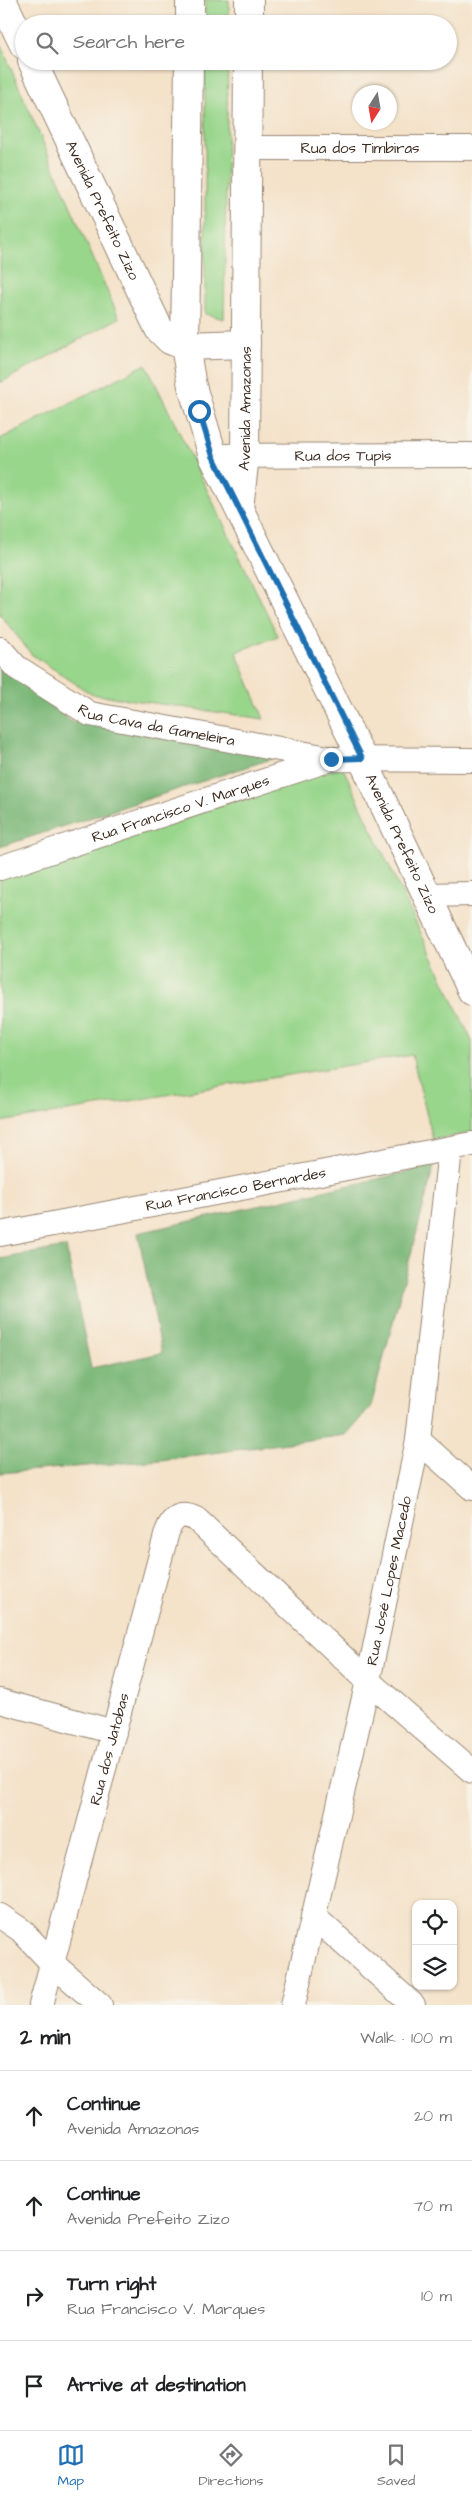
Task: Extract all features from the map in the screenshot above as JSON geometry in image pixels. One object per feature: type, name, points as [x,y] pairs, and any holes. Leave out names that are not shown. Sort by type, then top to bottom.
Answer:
[{"type":"main road","points":[[2,0],[15,27]]},
{"type":"main road","points":[[190,0],[190,15]]},
{"type":"main road","points":[[249,0],[249,15]]},
{"type":"main road","name":"Avenida Prefeito Zizo","points":[[36,70],[152,318],[159,329],[170,340],[186,346]]},
{"type":"main road","name":"Avenida Amazonas","points":[[190,70],[186,346],[192,386],[213,456],[239,508]]},
{"type":"main road","name":"Avenida Amazonas","points":[[239,508],[245,456],[248,70]]},
{"type":"main road","points":[[186,346],[246,344]]},
{"type":"main road","name":"Avenida Prefeito Zizo","points":[[239,508],[362,758],[472,991]]},
{"type":"street","name":"Rua dos Timbiras","points":[[248,148],[472,148]]},
{"type":"street","name":"Rua dos Tupis","points":[[213,456],[472,455]]},
{"type":"street","name":"Rua Cava da Gameleira","points":[[0,649],[16,667],[90,714],[331,759]]},
{"type":"street","name":"Rua Francisco V. Marques","points":[[0,868],[331,759],[472,760]]},
{"type":"street","points":[[427,895],[472,894]]},
{"type":"street","name":"Rua Francisco Bernardes","points":[[0,1234],[461,1147]]},
{"type":"street","name":"Rua José Lopes Macedo","points":[[293,2005],[368,1681],[418,1440],[461,1147]]},
{"type":"street","points":[[418,1440],[472,1488]]},
{"type":"street","name":"Rua dos Jatobas","points":[[41,2005],[171,1522],[177,1515],[186,1514],[196,1519],[368,1681]]},
{"type":"street","points":[[368,1681],[472,1771]]},
{"type":"street","points":[[0,1701],[114,1732]]},
{"type":"street","points":[[0,1916],[22,1930],[52,1963],[100,2005]]},
{"type":"street","points":[[313,1916],[414,2005]]},
{"type":"green space","points":[[205,0],[229,0],[229,15],[205,15]]},
{"type":"green space","points":[[0,43],[119,318],[0,383]]},
{"type":"green space","points":[[205,70],[228,70],[224,319],[205,314]]},
{"type":"green space","points":[[146,364],[278,636],[236,652],[264,719],[91,694],[31,654],[0,614],[0,439]]},
{"type":"green space","points":[[0,665],[8,674],[71,721],[277,757],[0,847]]},
{"type":"green space","points":[[341,764],[472,1041],[472,1133],[433,1140],[412,1055],[0,1122],[0,878]]},
{"type":"green space","points":[[434,1166],[371,1406],[346,1435],[161,1460],[0,1473],[0,1259],[66,1247],[91,1368],[162,1353],[138,1233]]},
{"type":"route","points":[[199,411],[213,456],[362,758],[331,759]]}]
